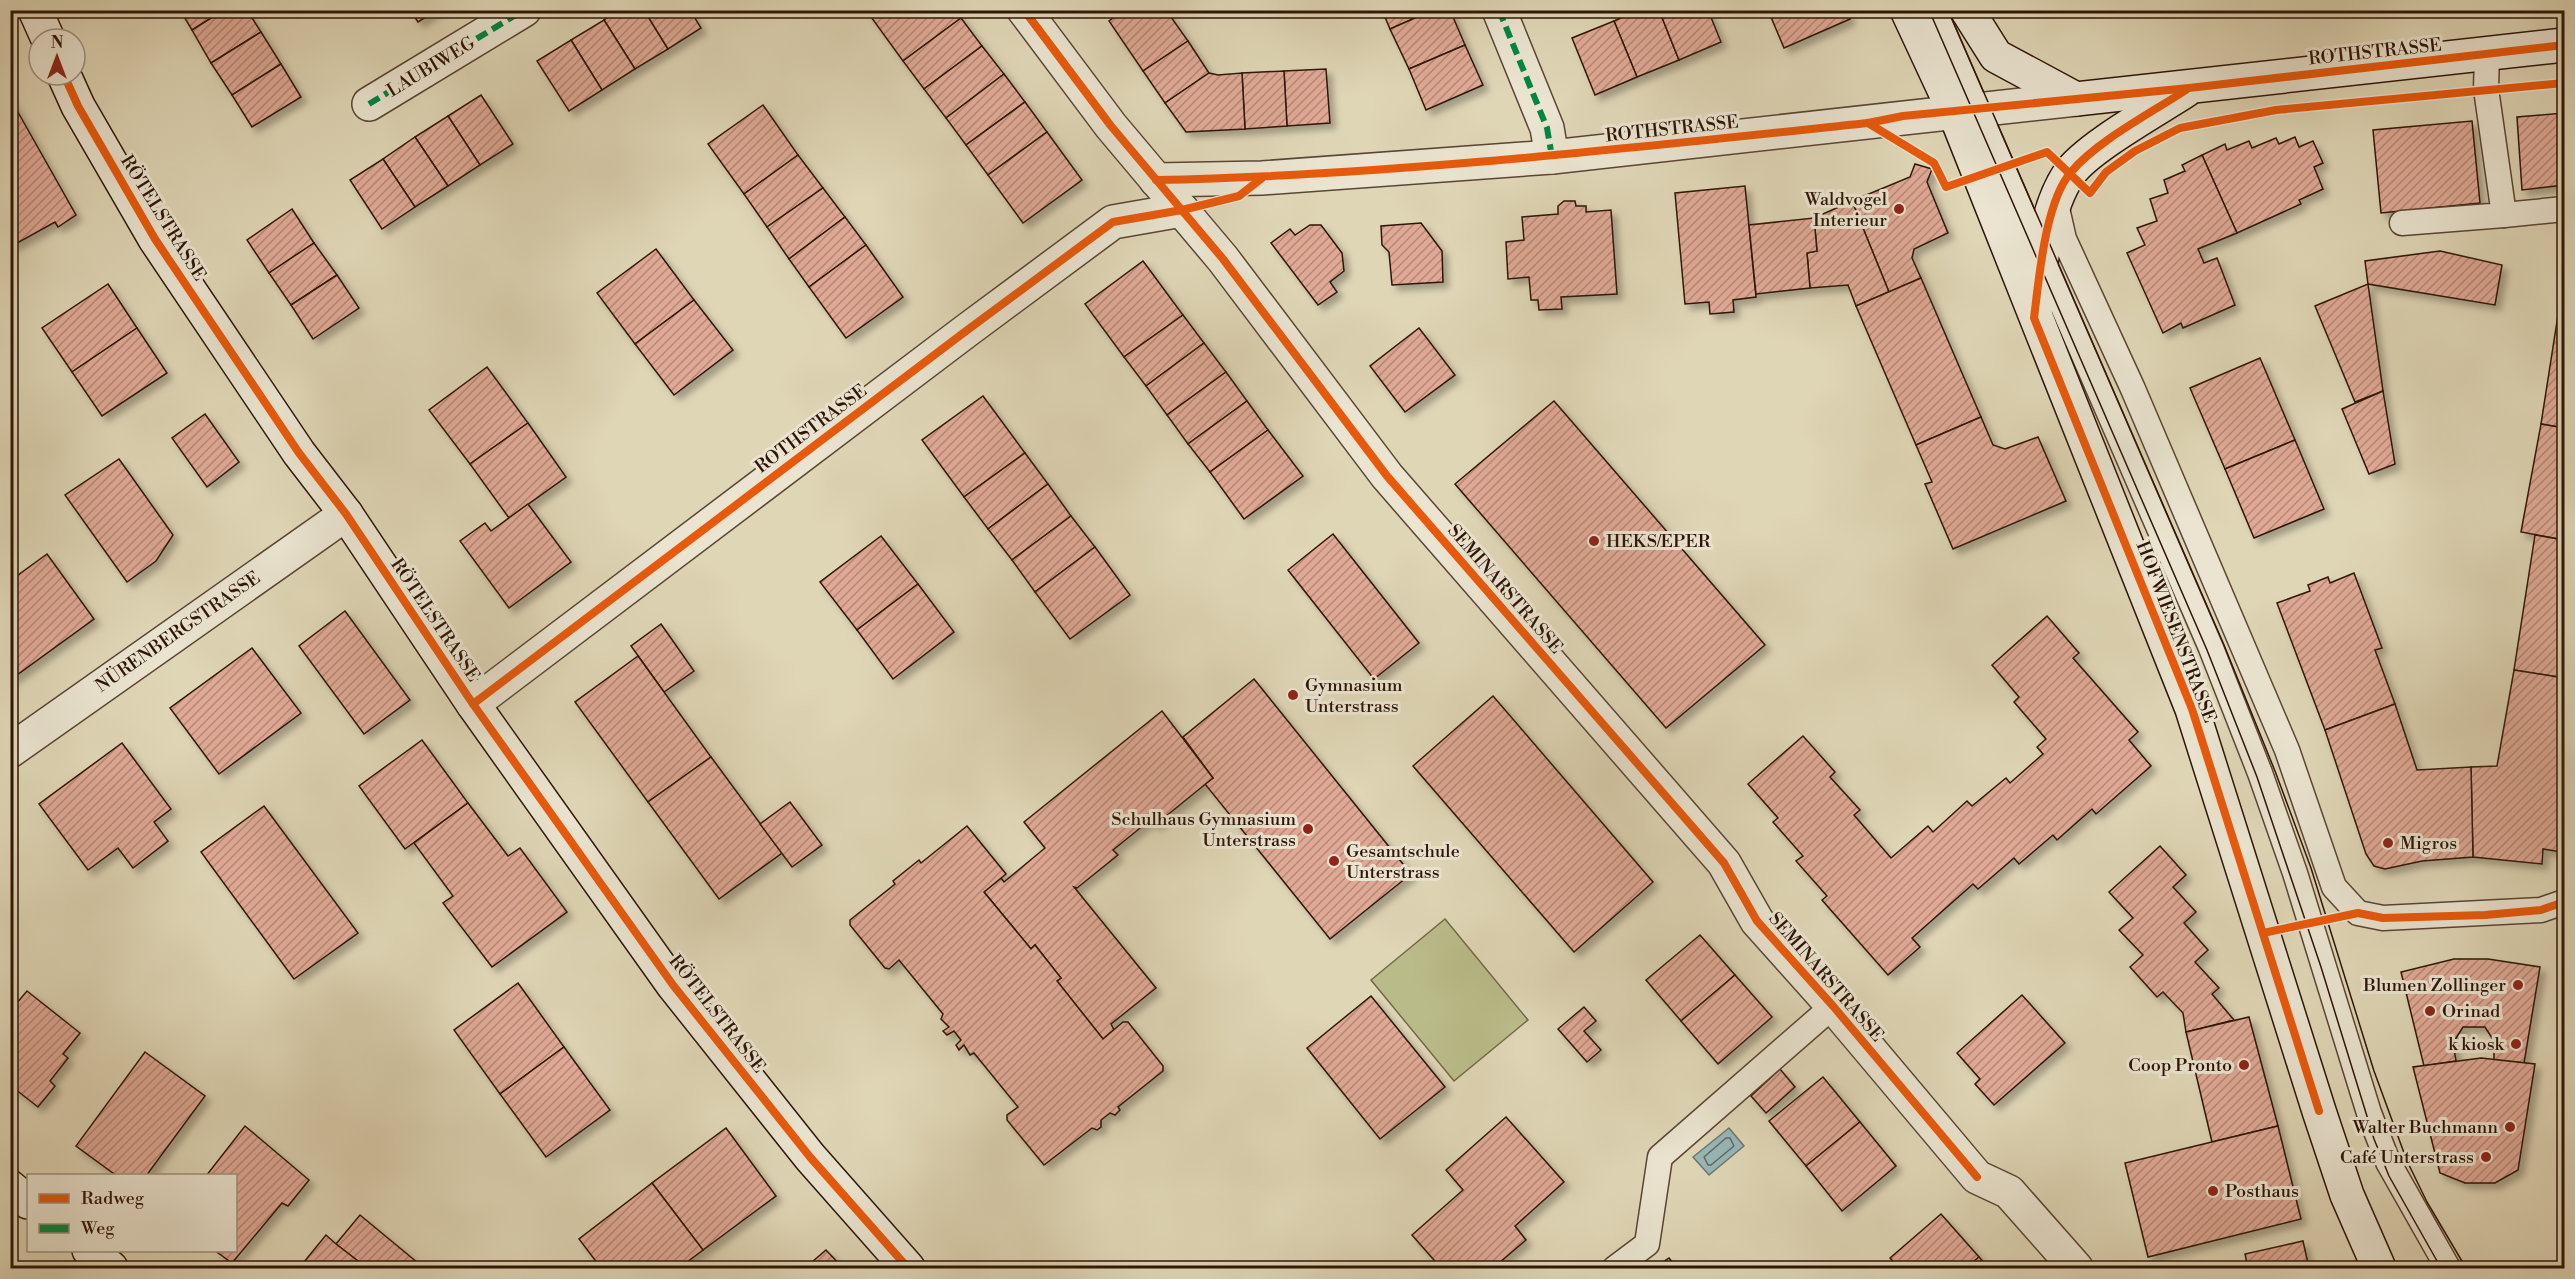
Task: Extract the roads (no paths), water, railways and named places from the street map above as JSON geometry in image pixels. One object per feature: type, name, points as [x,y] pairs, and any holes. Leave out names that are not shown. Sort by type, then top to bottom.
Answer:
[{"type":"street","points":[[35,10],[43,27]]},
{"type":"street","points":[[1499,10],[1547,128],[1552,157]]},
{"type":"street","name":"HOFWIESENSTRASSE","points":[[1907,10],[1966,110],[1999,227],[2192,709],[2319,1111],[2348,1195],[2379,1269]]},
{"type":"street","points":[[1967,10],[1996,56],[2076,99]]},
{"type":"street","name":"LAUBIWEG","points":[[369,104],[521,11]]},
{"type":"street","name":"SEMINARSTRASSE","points":[[1035,14],[1111,126],[1223,259],[1387,476],[1724,863],[1757,921],[1833,1006],[1977,1177],[2009,1192],[2076,1269]]},
{"type":"street","name":"ROTHSTRASSE","points":[[1156,180],[1262,178],[1552,157],[2565,45]]},
{"type":"street","name":"RÖTELSTRASSE","points":[[69,87],[154,239],[299,453],[346,514],[473,704],[673,985],[810,1157],[908,1269]]},
{"type":"street","name":"ROTHSTRASSE","points":[[2056,201],[2069,173],[2096,149],[2189,88]]},
{"type":"street","name":"HOFWIESENSTRASSE","points":[[2034,318],[2042,258],[2056,201]]},
{"type":"street","name":"ROTHSTRASSE","points":[[473,704],[1113,222],[1182,210]]},
{"type":"street","name":"NÜRENBERGSTRASSE","points":[[10,751],[346,514]]},
{"type":"street","points":[[10,1187],[27,1201]]},
{"type":"street","points":[[90,1252],[111,1269]]},
{"type":"lane","name":"HOFWIESENSTRASSE","points":[[1934,10],[1966,110],[2042,258],[2211,648],[2260,773],[2318,942],[2370,1113],[2388,1162],[2448,1269]]},
{"type":"lane","points":[[2487,54],[2486,89],[2504,215]]},
{"type":"lane","name":"HOFWIESENSTRASSE","points":[[2056,201],[2064,239],[2133,389],[2287,750],[2334,886],[2358,913],[2383,918],[2485,915],[2541,910],[2565,902]]},
{"type":"lane","points":[[2402,223],[2565,209]]},
{"type":"lane","name":"HOFWIESENSTRASSE","points":[[1999,227],[2091,298]]},
{"type":"lane","points":[[1616,1269],[1647,1244],[1660,1157],[1833,1006]]},
{"type":"water","points":[[1729,1128],[1744,1146],[1709,1175],[1693,1157]]},
{"type":"tram line","points":[[1929,10],[2207,650],[2257,777],[2321,967],[2374,1139],[2389,1176],[2441,1268]]},
{"type":"tram line","points":[[1948,10],[2224,645],[2275,771],[2311,868],[2374,1071],[2407,1161],[2427,1202],[2466,1268]]},
{"type":"place","name":"Waldvogel Interieur","points":[[1899,209]]},
{"type":"place","name":"HEKS/EPER","points":[[1594,541]]},
{"type":"place","name":"Gymnasium Unterstrass","points":[[1293,695]]},
{"type":"place","name":"Schulhaus Gymnasium Unterstrass","points":[[1308,829]]},
{"type":"place","name":"Migros","points":[[2388,843]]},
{"type":"place","name":"Gesamtschule Unterstrass","points":[[1334,861]]},
{"type":"place","name":"Blumen Zollinger","points":[[2518,985]]},
{"type":"place","name":"Orinad","points":[[2430,1011]]},
{"type":"place","name":"k kiosk","points":[[2516,1044]]},
{"type":"place","name":"Coop Pronto","points":[[2244,1065]]},
{"type":"place","name":"Walter Buchmann","points":[[2510,1127]]},
{"type":"place","name":"Café Unterstrass","points":[[2486,1157]]},
{"type":"place","name":"Posthaus","points":[[2213,1191]]}]
